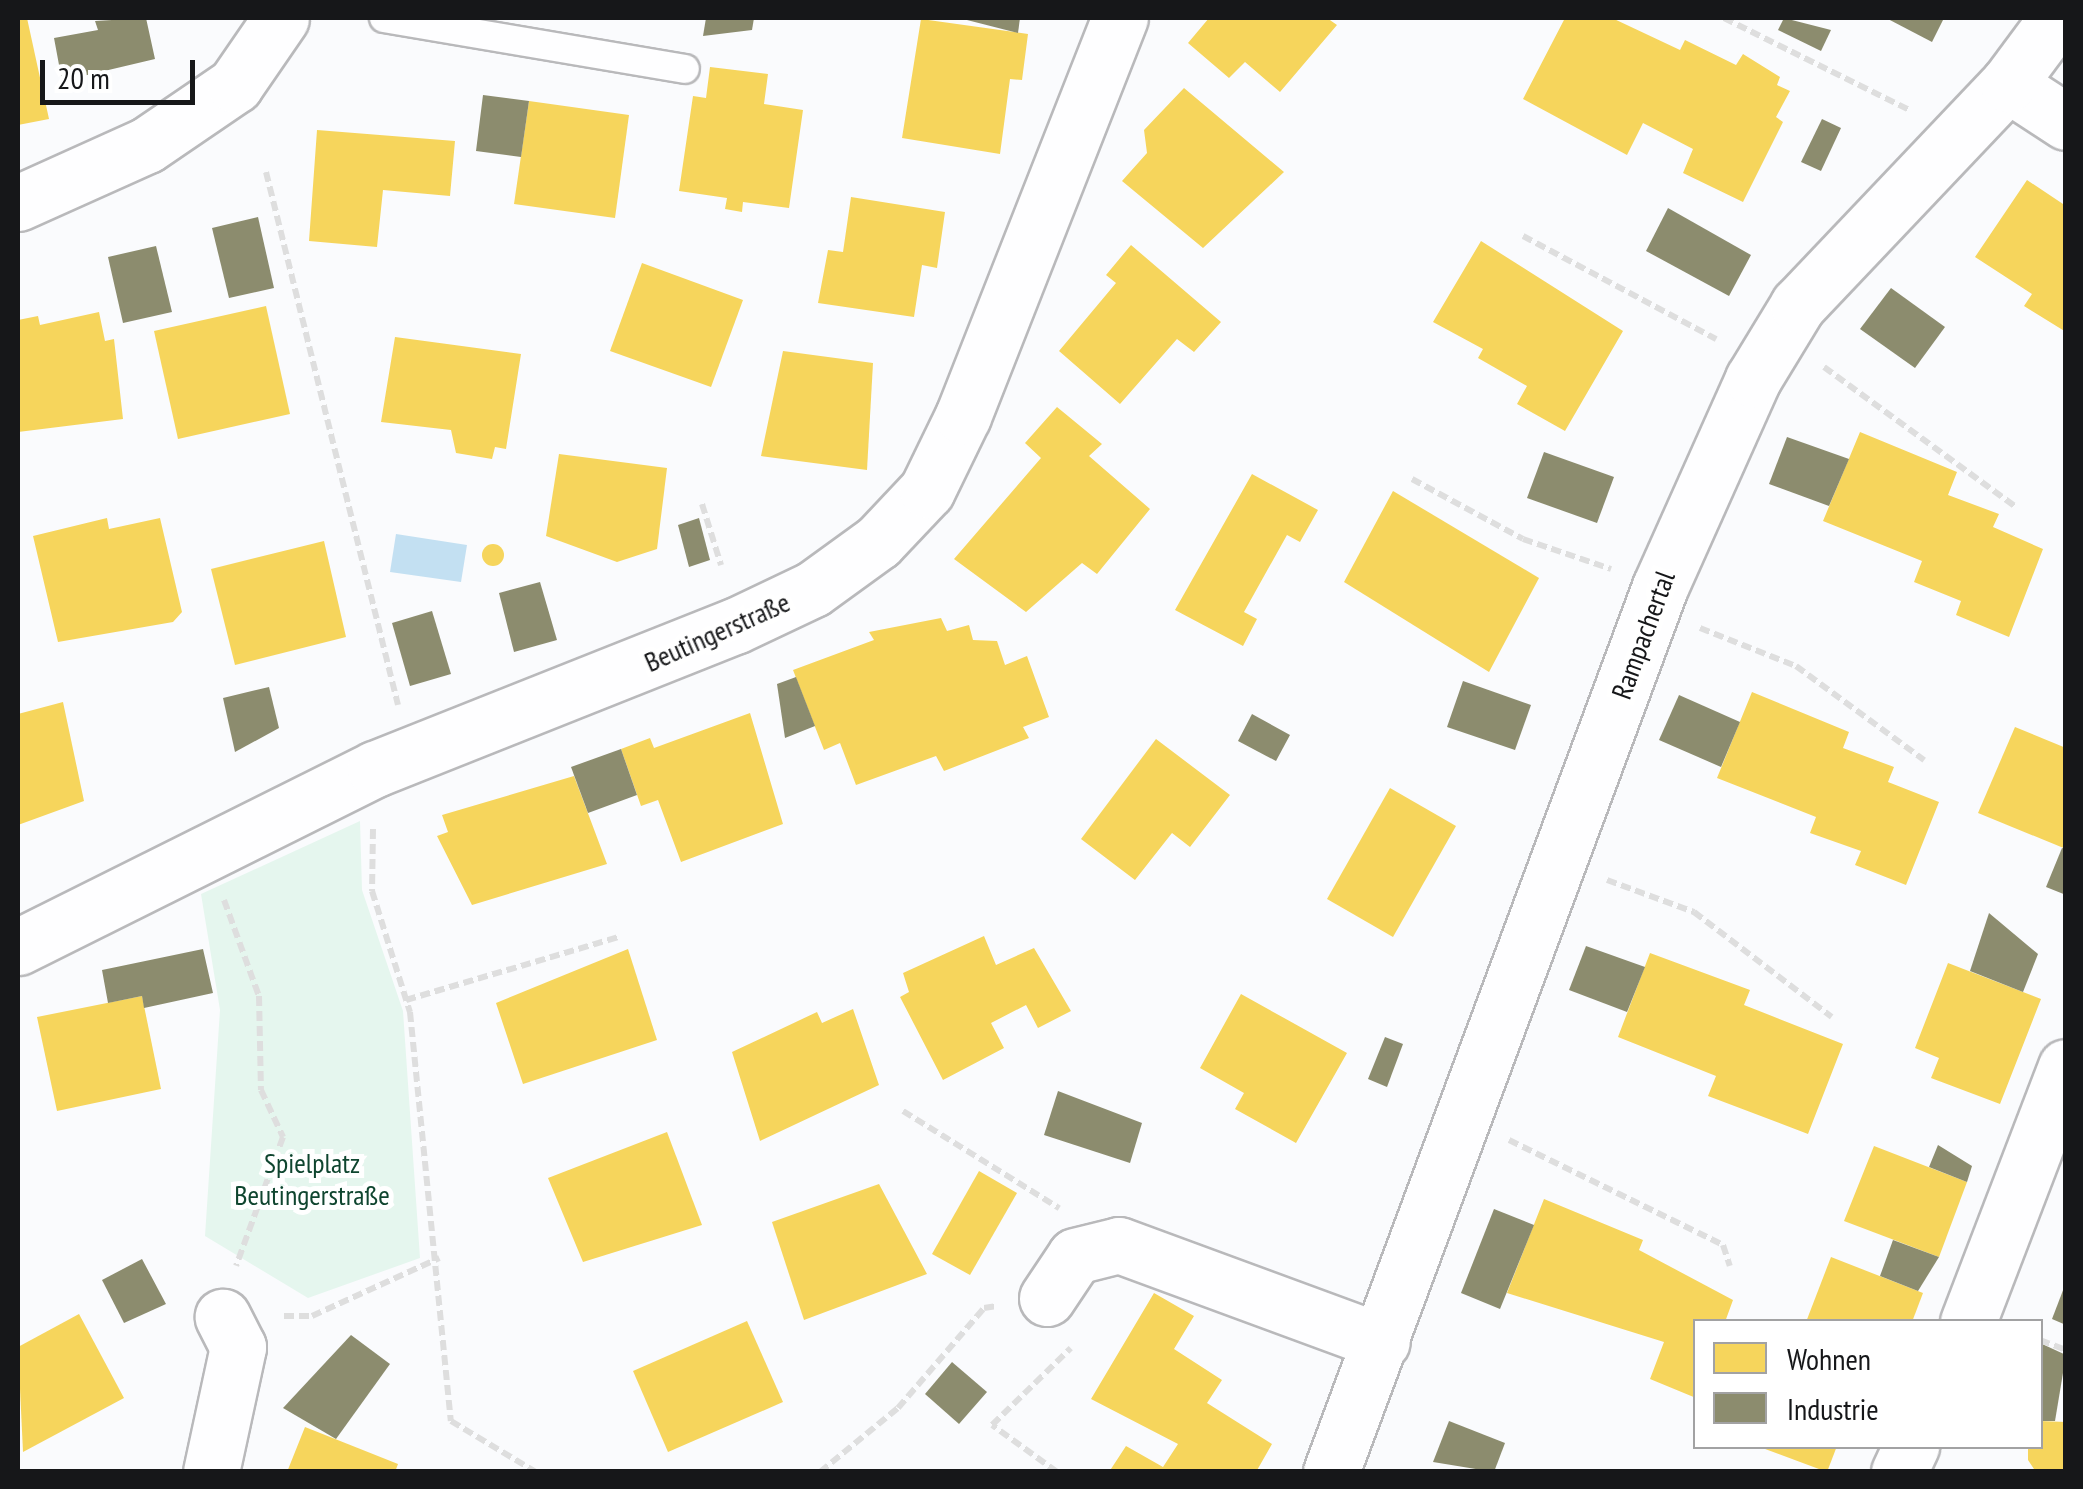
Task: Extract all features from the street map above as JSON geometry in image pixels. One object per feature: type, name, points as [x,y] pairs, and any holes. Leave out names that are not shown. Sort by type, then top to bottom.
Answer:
[{"type":"street","points":[[18,203],[147,145],[235,85],[281,18]]},
{"type":"street","name":"Beutingerstraße","points":[[18,948],[391,762],[735,626],[814,589],[878,542],[927,490],[963,416],[1120,18]]},
{"type":"street","name":"Rampachertal","points":[[1331,1472],[1466,1122],[1656,599],[1769,349],[2008,84],[2057,18]]},
{"type":"street","points":[[2008,84],[2066,122]]},
{"type":"street","points":[[1969,1319],[2066,1067]]},
{"type":"street","points":[[1048,1298],[1075,1256],[1099,1244],[1382,1342]]},
{"type":"street","points":[[210,1472],[238,1347],[224,1316]]},
{"type":"street","points":[[1899,1472],[1910,1449]]},
{"type":"lane","points":[[384,18],[685,69]]},
{"type":"path","points":[[1724,18],[1960,134]]},
{"type":"path","points":[[266,172],[391,762],[372,891],[406,1000],[440,1258],[451,1420],[536,1472]]},
{"type":"path","points":[[1524,236],[1625,297],[1769,349],[2016,507]]},
{"type":"path","points":[[1412,479],[1523,538],[1796,666],[1924,760]]},
{"type":"path","points":[[702,504],[721,565]]},
{"type":"path","points":[[1558,863],[1694,912],[1832,1016]]},
{"type":"path","points":[[220,887],[259,996],[261,1090],[283,1137],[224,1316],[312,1316],[440,1258]]},
{"type":"path","points":[[406,1000],[619,936]]},
{"type":"path","points":[[903,1111],[1059,1208],[1099,1244]]},
{"type":"path","points":[[1466,1122],[1599,1176],[1723,1245],[1730,1266]]},
{"type":"path","points":[[820,1472],[898,1408],[984,1308],[1048,1298]]},
{"type":"path","points":[[1057,1472],[992,1425],[1077,1343]]},
{"type":"green space","name":"Spielplatz Beutingerstraße","points":[[360,821],[362,890],[403,1011],[420,1258],[308,1298],[205,1236],[220,1010],[201,894]]},
{"type":"water","points":[[396,534],[467,545],[461,582],[390,572]]},
{"type":"building: Wohnen","points":[[18,18],[27,18],[49,119],[18,125]]},
{"type":"building: Wohnen","points":[[1209,18],[1327,18],[1337,25],[1280,92],[1245,62],[1229,78],[1188,43]]},
{"type":"building: Wohnen","points":[[1565,18],[1612,18],[1680,50],[1685,40],[1736,65],[1743,54],[1780,77],[1777,85],[1790,91],[1776,117],[1783,122],[1743,202],[1683,173],[1693,149],[1643,123],[1627,155],[1523,99]]},
{"type":"building: Wohnen","points":[[921,19],[1028,34],[1022,80],[1010,79],[1000,154],[902,138]]},
{"type":"building: Wohnen","points":[[710,67],[768,74],[764,104],[803,110],[789,208],[743,202],[742,212],[725,209],[727,198],[679,191],[693,96],[706,98]]},
{"type":"building: Wohnen","points":[[1184,88],[1284,172],[1203,248],[1122,181],[1147,153],[1144,130]]},
{"type":"building: Wohnen","points":[[529,101],[629,115],[615,218],[514,204]]},
{"type":"building: Wohnen","points":[[317,130],[455,141],[450,196],[383,190],[377,247],[309,241]]},
{"type":"building: Wohnen","points":[[2027,180],[2066,206],[2066,332],[2024,306],[2032,294],[1975,257]]},
{"type":"building: Wohnen","points":[[851,197],[945,212],[937,268],[922,265],[914,317],[818,303],[828,250],[843,252]]},
{"type":"building: Wohnen","points":[[1481,241],[1623,331],[1565,431],[1517,404],[1527,386],[1478,358],[1483,349],[1433,322]]},
{"type":"building: Wohnen","points":[[1131,245],[1221,322],[1194,352],[1177,339],[1120,404],[1059,351],[1116,283],[1106,275]]},
{"type":"building: Wohnen","points":[[642,263],[743,300],[711,387],[610,351]]},
{"type":"building: Wohnen","points":[[266,306],[290,414],[178,439],[154,331]]},
{"type":"building: Wohnen","points":[[99,312],[105,341],[114,339],[123,419],[18,432],[18,320],[38,316],[40,325]]},
{"type":"building: Wohnen","points":[[395,337],[521,354],[506,449],[495,447],[492,459],[456,453],[451,430],[381,422]]},
{"type":"building: Wohnen","points":[[783,351],[873,363],[867,470],[761,456]]},
{"type":"building: Wohnen","points":[[1057,407],[1102,444],[1089,456],[1150,509],[1097,574],[1082,563],[1026,612],[954,559],[1041,458],[1025,443]]},
{"type":"building: Wohnen","points":[[1860,432],[1957,472],[1948,495],[1999,514],[1993,527],[2043,549],[2009,637],[1956,615],[1961,601],[1914,582],[1922,561],[1823,521]]},
{"type":"building: Wohnen","points":[[559,454],[667,468],[657,549],[617,562],[546,536]]},
{"type":"building: Wohnen","points":[[1252,474],[1318,510],[1300,542],[1287,535],[1244,612],[1257,619],[1243,646],[1175,610]]},
{"type":"building: Wohnen","points":[[1393,491],[1539,578],[1489,672],[1344,582]]},
{"type":"building: Wohnen","points":[[107,518],[109,529],[160,518],[182,612],[173,622],[58,642],[33,536]]},
{"type":"building: Wohnen","points":[[324,541],[346,637],[235,665],[211,569]]},
{"type":"building: Wohnen","points":[[493,544],[501,547],[501,563],[493,566],[485,563],[482,555],[485,547]]},
{"type":"building: Wohnen","points":[[941,618],[947,631],[969,625],[973,640],[997,641],[1005,665],[1027,656],[1049,717],[1023,727],[1029,738],[944,771],[936,756],[856,785],[840,743],[824,750],[793,670],[874,640],[869,632]]},
{"type":"building: Wohnen","points":[[1752,692],[1849,732],[1843,748],[1894,767],[1888,782],[1939,802],[1906,885],[1855,865],[1861,851],[1810,833],[1816,817],[1717,778]]},
{"type":"building: Wohnen","points":[[63,702],[84,801],[18,825],[18,714]]},
{"type":"building: Wohnen","points":[[750,713],[783,824],[681,862],[658,800],[641,806],[621,749],[650,738],[654,748]]},
{"type":"building: Wohnen","points":[[2015,727],[2066,748],[2066,849],[1978,813]]},
{"type":"building: Wohnen","points":[[1156,739],[1230,795],[1190,847],[1172,833],[1135,880],[1081,839]]},
{"type":"building: Wohnen","points":[[574,776],[607,864],[472,905],[437,836],[448,832],[442,815]]},
{"type":"building: Wohnen","points":[[1390,788],[1456,826],[1393,937],[1327,899]]},
{"type":"building: Wohnen","points":[[984,936],[996,965],[1034,948],[1071,1011],[1038,1028],[1026,1005],[991,1023],[1004,1048],[943,1080],[900,997],[909,992],[903,973]]},
{"type":"building: Wohnen","points":[[628,949],[657,1040],[523,1084],[496,1003]]},
{"type":"building: Wohnen","points":[[1650,953],[1750,990],[1744,1005],[1843,1044],[1808,1134],[1708,1096],[1716,1076],[1618,1037]]},
{"type":"building: Wohnen","points":[[1948,963],[2041,999],[2000,1104],[1931,1078],[1939,1058],[1915,1048]]},
{"type":"building: Wohnen","points":[[1241,994],[1347,1053],[1296,1143],[1235,1109],[1244,1093],[1200,1068]]},
{"type":"building: Wohnen","points":[[142,996],[161,1089],[57,1111],[37,1017]]},
{"type":"building: Wohnen","points":[[853,1009],[879,1085],[760,1141],[732,1052],[817,1012],[822,1023]]},
{"type":"building: Wohnen","points":[[667,1132],[702,1225],[583,1262],[548,1178]]},
{"type":"building: Wohnen","points":[[1874,1146],[1967,1182],[1939,1257],[1844,1221]]},
{"type":"building: Wohnen","points":[[979,1171],[1017,1193],[970,1275],[932,1254]]},
{"type":"building: Wohnen","points":[[879,1184],[927,1274],[804,1320],[772,1222]]},
{"type":"building: Wohnen","points":[[1544,1199],[1643,1240],[1639,1250],[1733,1300],[1726,1319],[1693,1319],[1693,1397],[1650,1379],[1664,1342],[1507,1293]]},
{"type":"building: Wohnen","points":[[1831,1257],[1923,1293],[1913,1319],[1807,1319]]},
{"type":"building: Wohnen","points":[[1154,1293],[1194,1316],[1174,1349],[1222,1380],[1207,1403],[1272,1444],[1256,1472],[1109,1472],[1126,1446],[1163,1467],[1178,1444],[1091,1399]]},
{"type":"building: Wohnen","points":[[79,1314],[124,1398],[23,1452],[18,1347]]},
{"type":"building: Wohnen","points":[[747,1321],[783,1402],[668,1452],[633,1371]]},
{"type":"building: Wohnen","points":[[2043,1421],[2066,1422],[2066,1472],[2036,1472],[2028,1460],[2028,1449],[2043,1449]]},
{"type":"building: Wohnen","points":[[305,1427],[398,1464],[395,1472],[287,1472]]},
{"type":"building: Wohnen","points":[[1765,1449],[1836,1449],[1827,1472]]},
{"type":"building: Industrie","points":[[146,18],[155,59],[62,81],[54,38],[98,30],[95,21]]},
{"type":"building: Industrie","points":[[706,18],[754,18],[752,30],[703,36]]},
{"type":"building: Industrie","points":[[959,18],[1020,18],[1018,33]]},
{"type":"building: Industrie","points":[[1784,18],[1831,30],[1821,51],[1778,30]]},
{"type":"building: Industrie","points":[[1886,18],[1944,18],[1932,42]]},
{"type":"building: Industrie","points":[[483,95],[529,101],[521,157],[476,151]]},
{"type":"building: Industrie","points":[[1822,119],[1841,128],[1821,171],[1801,162]]},
{"type":"building: Industrie","points":[[1668,208],[1751,255],[1729,296],[1646,251]]},
{"type":"building: Industrie","points":[[258,217],[274,288],[229,298],[212,228]]},
{"type":"building: Industrie","points":[[156,246],[172,312],[123,323],[108,257]]},
{"type":"building: Industrie","points":[[1891,288],[1945,327],[1915,368],[1860,329]]},
{"type":"building: Industrie","points":[[1787,437],[1849,459],[1829,506],[1769,484]]},
{"type":"building: Industrie","points":[[1544,452],[1614,477],[1597,523],[1527,498]]},
{"type":"building: Industrie","points":[[699,518],[710,560],[689,567],[678,525]]},
{"type":"building: Industrie","points":[[540,582],[557,640],[514,652],[499,593]]},
{"type":"building: Industrie","points":[[432,611],[451,674],[410,686],[392,623]]},
{"type":"building: Industrie","points":[[796,677],[815,726],[785,738],[777,684]]},
{"type":"building: Industrie","points":[[1463,681],[1531,705],[1515,750],[1447,727]]},
{"type":"building: Industrie","points":[[269,687],[279,728],[235,752],[223,698]]},
{"type":"building: Industrie","points":[[1679,695],[1740,722],[1721,767],[1659,740]]},
{"type":"building: Industrie","points":[[1252,714],[1290,735],[1276,761],[1238,741]]},
{"type":"building: Industrie","points":[[621,749],[637,795],[588,813],[571,767]]},
{"type":"building: Industrie","points":[[2062,848],[2066,849],[2066,895],[2046,887]]},
{"type":"building: Industrie","points":[[1989,913],[2038,954],[2023,992],[1970,971]]},
{"type":"building: Industrie","points":[[1586,946],[1645,967],[1627,1012],[1569,990]]},
{"type":"building: Industrie","points":[[203,949],[213,993],[144,1008],[142,996],[108,1003],[102,970]]},
{"type":"building: Industrie","points":[[1385,1037],[1403,1044],[1387,1087],[1368,1079]]},
{"type":"building: Industrie","points":[[1058,1091],[1142,1123],[1130,1163],[1044,1135]]},
{"type":"building: Industrie","points":[[1938,1145],[1972,1166],[1967,1182],[1929,1167]]},
{"type":"building: Industrie","points":[[1494,1209],[1534,1225],[1500,1309],[1461,1293]]},
{"type":"building: Industrie","points":[[1893,1240],[1939,1257],[1918,1291],[1880,1276]]},
{"type":"building: Industrie","points":[[142,1259],[166,1304],[124,1323],[102,1280]]},
{"type":"building: Industrie","points":[[2066,1285],[2066,1325],[2052,1319]]},
{"type":"building: Industrie","points":[[351,1335],[390,1364],[336,1439],[283,1408]]},
{"type":"building: Industrie","points":[[2043,1344],[2066,1355],[2055,1421],[2043,1421]]},
{"type":"building: Industrie","points":[[952,1362],[987,1392],[959,1424],[925,1394]]},
{"type":"building: Industrie","points":[[1449,1421],[1505,1443],[1494,1472],[1433,1462]]}]
